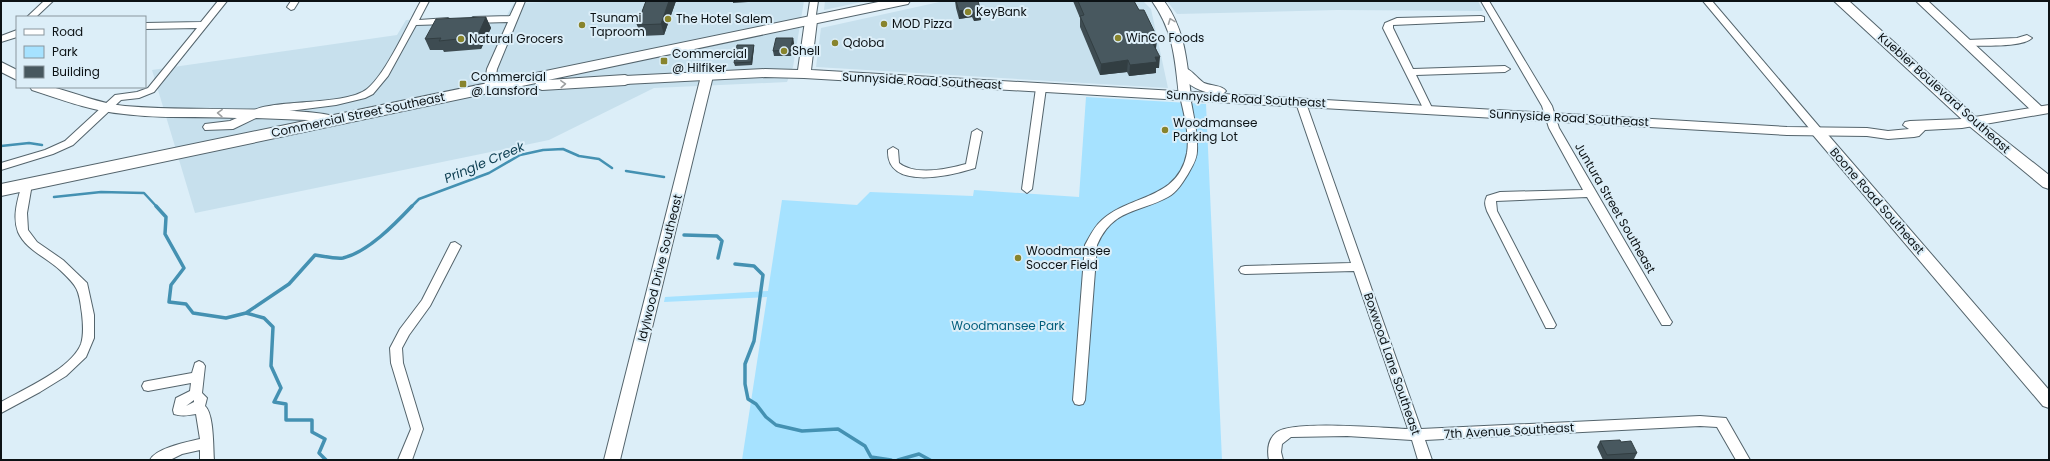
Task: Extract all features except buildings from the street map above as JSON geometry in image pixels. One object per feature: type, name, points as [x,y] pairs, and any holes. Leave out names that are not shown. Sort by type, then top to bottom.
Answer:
[{"type":"main road","name":"Commercial Street Southeast","points":[[1,190],[903,1]]},
{"type":"main road","name":"Kuebler Boulevard Southeast","points":[[1841,1],[1973,122],[2049,184]]},
{"type":"main road","points":[[804,74],[811,20]]},
{"type":"main road","points":[[1,66],[16,75]]},
{"type":"main road","points":[[1183,71],[1194,83],[1207,89],[1274,94],[1301,102]]},
{"type":"main road","name":"Sunnyside Road Southeast","points":[[625,80],[765,73],[804,74],[1818,132],[1867,132],[1888,135],[1914,133],[1920,127],[1973,122],[2044,109]]},
{"type":"main road","points":[[492,87],[597,83],[625,80]]},
{"type":"main road","points":[[40,88],[76,100],[106,107],[186,114],[205,112],[307,116],[333,120]]},
{"type":"main road","points":[[186,114],[204,122],[210,127],[214,136],[213,145]]},
{"type":"main road","points":[[210,127],[234,125],[254,114]]},
{"type":"street","points":[[31,16],[49,1]]},
{"type":"street","points":[[1,167],[50,152],[69,143],[118,97],[139,95],[151,90],[223,1]]},
{"type":"street","points":[[254,114],[265,110],[354,98],[369,92],[382,77],[425,1]]},
{"type":"street","points":[[492,87],[492,69],[512,19],[521,1]]},
{"type":"street","points":[[811,20],[814,1]]},
{"type":"street","points":[[1079,400],[1091,245],[1097,232],[1112,217],[1127,208],[1165,194],[1177,184],[1188,165],[1192,153],[1192,137],[1182,79],[1183,71],[1171,20],[1158,1]]},
{"type":"street","name":"Juntura Street Southeast","points":[[1485,1],[1547,106],[1554,128],[1590,193],[1666,322]]},
{"type":"street","name":"Boone Road Southeast","points":[[1707,1],[2049,401]]},
{"type":"street","points":[[1922,1],[1967,43],[2044,109]]},
{"type":"street","points":[[412,23],[512,19]]},
{"type":"street","points":[[1428,110],[1388,28],[1389,23],[1397,21],[1482,19]]},
{"type":"street","points":[[146,26],[203,25]]},
{"type":"street","points":[[1,39],[11,37],[16,34]]},
{"type":"street","points":[[1967,43],[2018,41],[2026,38]]},
{"type":"street","points":[[1410,72],[1505,69]]},
{"type":"street","name":"Idylwood Drive Southeast","points":[[612,460],[707,76]]},
{"type":"street","points":[[1027,189],[1041,88]]},
{"type":"street","name":"Boxwood Lane Southeast","points":[[1301,102],[1425,460]]},
{"type":"street","points":[[893,150],[894,164],[899,169],[912,172],[946,172],[971,166],[977,132]]},
{"type":"street","points":[[1,408],[76,362],[86,345],[89,334],[83,286],[58,262],[37,248],[26,236],[23,230],[22,214],[27,184]]},
{"type":"street","points":[[1550,324],[1492,211],[1490,204],[1491,199],[1500,196],[1590,193]]},
{"type":"street","points":[[405,460],[417,429],[397,363],[396,348],[404,332],[426,303],[455,246]]},
{"type":"street","points":[[1245,270],[1358,267]]},
{"type":"street","points":[[148,386],[198,372],[198,388],[195,401],[202,411],[207,460]]},
{"type":"street","name":"7th Avenue Southeast","points":[[1276,460],[1274,452],[1276,442],[1280,436],[1290,432],[1347,431],[1417,436],[1700,421],[1721,422],[1743,460]]},
{"type":"street","points":[[158,460],[175,451],[206,443]]},
{"type":"shaded area","points":[[588,1],[804,1],[793,67],[787,82],[654,88],[549,140],[195,213],[152,70],[397,35],[406,20],[507,15],[514,3]]},
{"type":"shaded area","points":[[825,1],[866,1],[824,10]]},
{"type":"shaded area","points":[[944,1],[1143,1],[1151,9],[1168,88],[816,67],[821,28]]},
{"type":"shaded area","points":[[1167,1],[1478,1],[1483,11],[1337,10],[1177,14]]},
{"type":"green space","name":"Woodmansee Park","points":[[1086,97],[1206,104],[1222,460],[742,460],[767,297],[664,302],[665,297],[768,291],[782,200],[857,205],[870,192],[973,196],[974,190],[1079,197]]},
{"type":"waterway","name":"Pringle Creek","points":[[1,146],[29,143],[42,145]]},
{"type":"waterway","name":"Pringle Creek","points":[[412,206],[419,199],[489,173],[520,155],[543,150],[563,149],[579,156],[599,159],[612,168]]},
{"type":"waterway","name":"Pringle Creek","points":[[626,171],[664,177]]},
{"type":"waterway","name":"Pringle Creek","points":[[54,197],[101,192],[144,193],[157,207]]},
{"type":"waterway","name":"Pringle Creek","points":[[156,206],[166,217],[165,234],[184,268],[171,285],[169,302],[186,304],[193,313],[226,318],[246,313]]},
{"type":"waterway","name":"Pringle Creek","points":[[246,313],[289,284],[315,255],[343,258],[362,250],[398,221],[412,206]]},
{"type":"waterway","name":"Pringle Creek","points":[[684,235],[717,236],[722,241],[718,258]]},
{"type":"waterway","name":"Pringle Creek","points":[[735,264],[754,266],[763,275],[754,341],[745,364],[745,384],[748,399],[756,404],[766,417],[776,425],[802,431],[838,429],[865,446],[871,457],[891,460]]},
{"type":"waterway","points":[[246,313],[264,318],[273,327],[271,366],[281,388],[274,402],[286,404],[286,420],[312,420],[312,432],[325,439],[319,453],[326,460]]},
{"type":"waterway","name":"Pringle Creek","points":[[898,460],[919,454],[930,460]]},
{"type":"place","name":"KeyBank","points":[[968,12]]},
{"type":"place","name":"The Hotel Salem","points":[[668,19]]},
{"type":"place","name":"MOD Pizza","points":[[884,24]]},
{"type":"place","name":"Tsunami Taproom","points":[[582,25]]},
{"type":"place","name":"WinCo Foods","points":[[1118,38]]},
{"type":"place","name":"Natural Grocers","points":[[461,39]]},
{"type":"place","name":"Qdoba","points":[[835,43]]},
{"type":"place","name":"Shell","points":[[784,51]]},
{"type":"place","name":"Commercial @ Hilfiker","points":[[664,61]]},
{"type":"place","name":"Commercial @ Lansford","points":[[463,84]]},
{"type":"place","name":"Woodmansee Parking Lot","points":[[1165,130]]},
{"type":"place","name":"Woodmansee Soccer Field","points":[[1018,258]]}]
